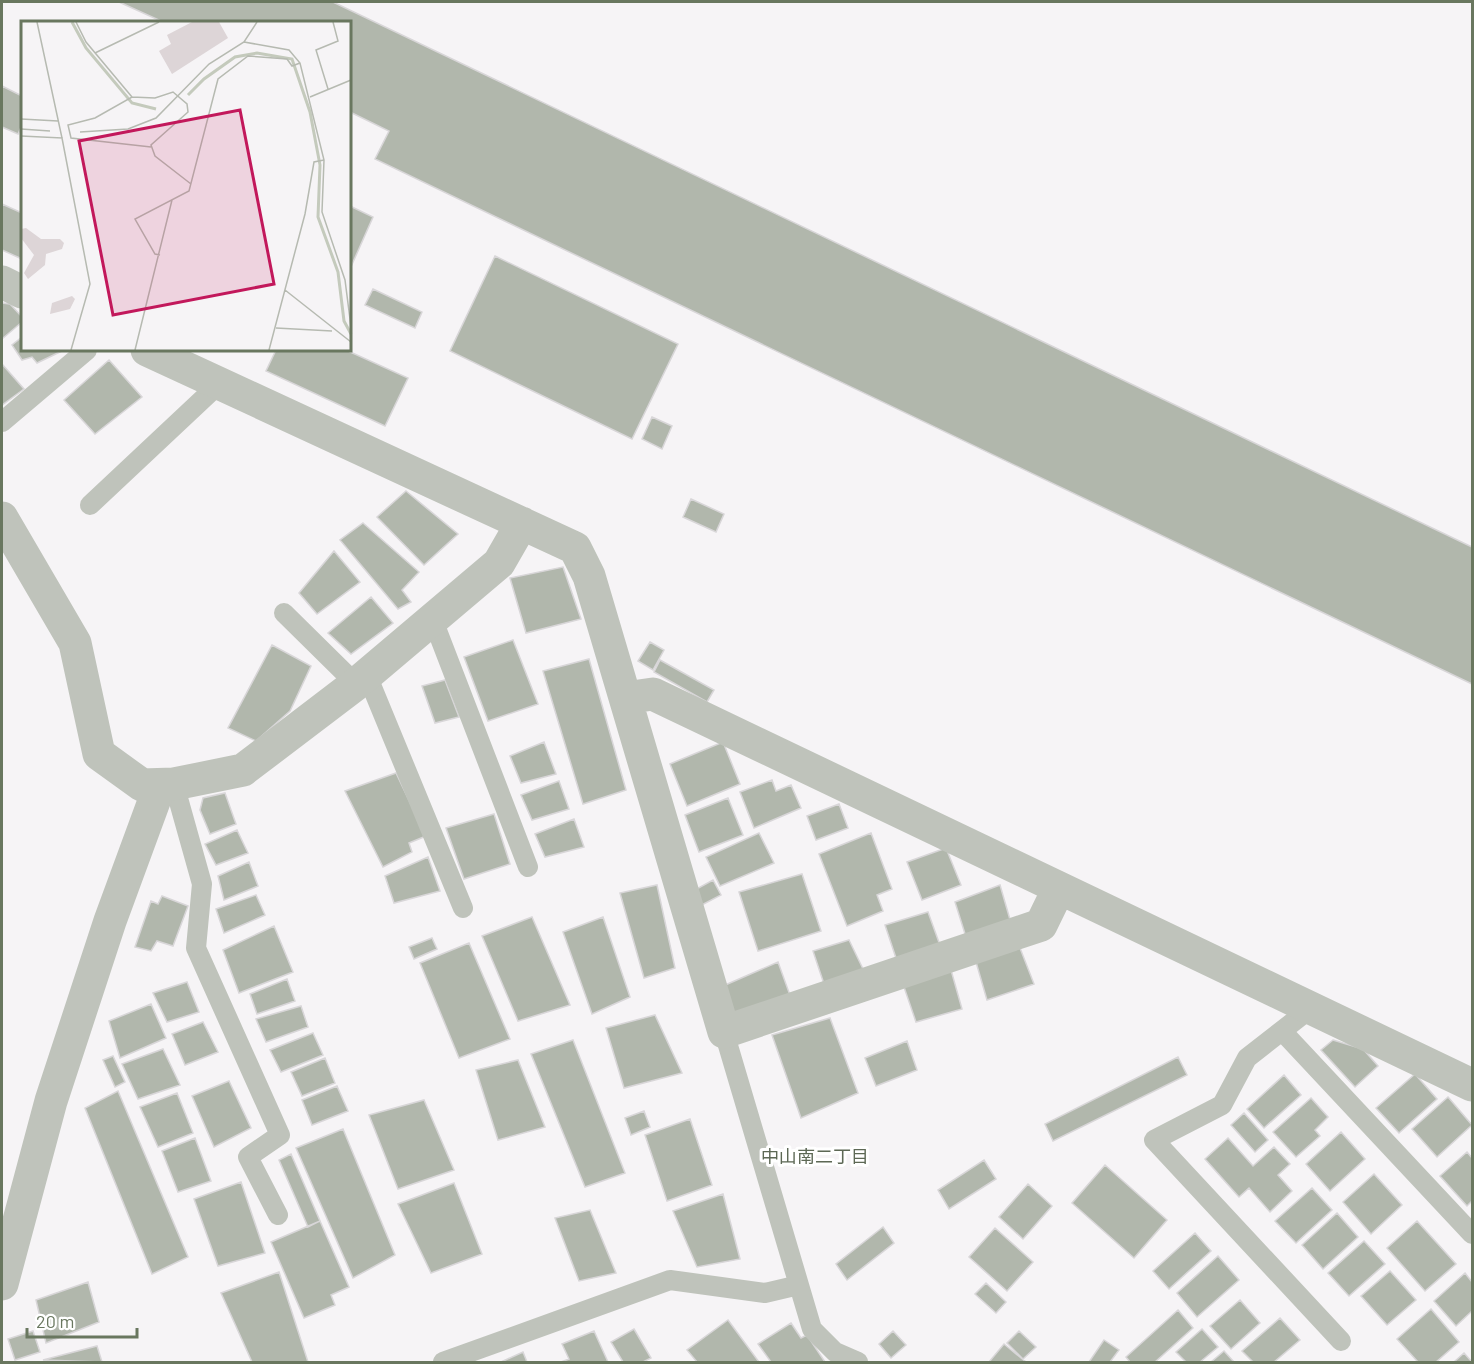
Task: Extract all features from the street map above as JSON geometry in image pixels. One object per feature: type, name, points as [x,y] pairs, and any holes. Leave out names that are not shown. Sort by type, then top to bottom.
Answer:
[{"type":"street","points":[[2,282],[21,292]]},
{"type":"street","points":[[149,351],[575,548],[589,576],[724,1032],[1041,925],[1059,888]]},
{"type":"street","points":[[2,518],[75,643],[99,754],[142,785],[167,784],[243,770],[362,680],[499,563],[522,523]]},
{"type":"street","points":[[625,698],[653,694],[1473,1085]]},
{"type":"street","points":[[2,1284],[55,1090],[110,921],[167,784]]},
{"type":"lane","points":[[2,422],[86,351]]},
{"type":"lane","points":[[90,505],[220,383]]},
{"type":"lane","points":[[284,613],[362,680],[463,908]]},
{"type":"lane","points":[[433,620],[528,867]]},
{"type":"lane","points":[[167,784],[202,884],[196,948],[280,1135],[248,1157],[278,1215]]},
{"type":"lane","points":[[1311,1008],[1247,1058],[1222,1105],[1154,1140],[1341,1341]]},
{"type":"lane","points":[[1281,1031],[1473,1234]]},
{"type":"lane","points":[[724,1032],[812,1329],[835,1352],[858,1362]]},
{"type":"lane","points":[[443,1362],[670,1280],[765,1293],[799,1285]]},
{"type":"building","points":[[119,2],[333,2],[1472,547],[1472,684],[375,159],[389,131],[351,112],[351,21],[161,21]]},
{"type":"building","points":[[2,86],[21,96],[21,127],[18,134],[2,127]]},
{"type":"building","points":[[2,204],[21,213],[21,259],[2,250]]},
{"type":"building","points":[[351,206],[373,217],[351,267]]},
{"type":"building","points":[[495,256],[678,344],[632,439],[450,351]]},
{"type":"building","points":[[373,289],[422,312],[415,328],[365,305]]},
{"type":"building","points":[[2,303],[10,304],[21,316],[21,323],[2,339]]},
{"type":"building","points":[[21,338],[21,351],[62,351],[37,363],[32,357],[22,360],[12,345]]},
{"type":"building","points":[[276,351],[348,351],[408,378],[385,426],[266,371]]},
{"type":"building","points":[[109,360],[142,397],[95,434],[64,400]]},
{"type":"building","points":[[2,364],[24,389],[2,405]]},
{"type":"building","points":[[652,417],[672,426],[662,449],[642,439]]},
{"type":"building","points":[[406,491],[458,534],[424,565],[377,517]]},
{"type":"building","points":[[691,499],[724,514],[716,532],[683,517]]},
{"type":"building","points":[[363,523],[419,572],[402,590],[411,602],[398,609],[340,540]]},
{"type":"building","points":[[334,551],[360,582],[317,614],[299,593]]},
{"type":"building","points":[[563,567],[581,619],[526,633],[510,578]]},
{"type":"building","points":[[371,597],[393,623],[351,654],[328,633]]},
{"type":"building","points":[[513,640],[538,704],[488,721],[464,657]]},
{"type":"building","points":[[650,642],[664,650],[653,670],[638,661]]},
{"type":"building","points":[[272,645],[311,666],[290,711],[256,741],[228,728]]},
{"type":"building","points":[[589,659],[626,790],[583,804],[543,671]]},
{"type":"building","points":[[660,660],[714,690],[707,702],[654,672]]},
{"type":"building","points":[[445,680],[459,717],[435,723],[422,686]]},
{"type":"building","points":[[544,742],[556,774],[521,783],[510,756]]},
{"type":"building","points":[[723,742],[740,784],[687,806],[670,764]]},
{"type":"building","points":[[396,773],[426,836],[409,843],[412,852],[383,867],[345,791]]},
{"type":"building","points":[[772,780],[776,791],[791,785],[801,808],[754,828],[740,792]]},
{"type":"building","points":[[559,781],[569,809],[532,820],[521,795]]},
{"type":"building","points":[[225,793],[236,824],[210,834],[200,810],[203,798]]},
{"type":"building","points":[[728,798],[743,835],[699,852],[685,815]]},
{"type":"building","points":[[839,804],[848,828],[816,840],[807,816]]},
{"type":"building","points":[[494,814],[510,864],[464,879],[446,828]]},
{"type":"building","points":[[574,819],[584,847],[545,857],[535,834]]},
{"type":"building","points":[[237,830],[248,853],[216,865],[205,844]]},
{"type":"building","points":[[759,833],[774,863],[720,886],[706,857]]},
{"type":"building","points":[[871,833],[892,889],[877,895],[883,911],[847,926],[819,854]]},
{"type":"building","points":[[946,848],[961,885],[922,900],[907,862]]},
{"type":"building","points":[[428,857],[440,891],[394,903],[385,876]]},
{"type":"building","points":[[249,862],[258,886],[224,900],[218,876]]},
{"type":"building","points":[[802,874],[821,931],[758,951],[739,892]]},
{"type":"building","points":[[713,880],[721,895],[698,907],[691,892]]},
{"type":"building","points":[[657,885],[675,968],[644,978],[620,893]]},
{"type":"building","points":[[1000,885],[1011,923],[966,937],[955,902]]},
{"type":"building","points":[[256,895],[265,915],[224,933],[216,909]]},
{"type":"building","points":[[162,896],[188,906],[173,946],[157,941],[151,951],[135,947],[151,901],[158,904]]},
{"type":"building","points":[[928,912],[941,948],[896,958],[885,925]]},
{"type":"building","points":[[532,917],[570,1005],[518,1021],[482,936]]},
{"type":"building","points":[[603,917],[630,997],[592,1014],[563,932]]},
{"type":"building","points":[[274,926],[293,972],[239,993],[223,950]]},
{"type":"building","points":[[432,938],[437,949],[414,959],[409,947]]},
{"type":"building","points":[[849,940],[865,973],[825,987],[813,951]]},
{"type":"building","points":[[469,943],[510,1039],[459,1058],[420,963]]},
{"type":"building","points":[[1020,948],[1034,984],[987,1000],[976,962]]},
{"type":"building","points":[[778,962],[791,998],[738,1023],[723,986]]},
{"type":"building","points":[[951,970],[962,1009],[916,1022],[904,987]]},
{"type":"building","points":[[287,979],[295,1001],[257,1014],[250,994]]},
{"type":"building","points":[[187,982],[199,1012],[167,1022],[153,993]]},
{"type":"building","points":[[151,1004],[166,1038],[120,1058],[109,1021]]},
{"type":"building","points":[[301,1006],[308,1027],[266,1042],[256,1019]]},
{"type":"building","points":[[655,1015],[682,1073],[624,1088],[606,1028]]},
{"type":"building","points":[[830,1018],[858,1093],[801,1118],[772,1035]]},
{"type":"building","points":[[203,1022],[218,1052],[185,1065],[172,1034]]},
{"type":"building","points":[[313,1033],[323,1055],[281,1072],[270,1050]]},
{"type":"building","points":[[573,1040],[625,1173],[585,1187],[531,1054]]},
{"type":"building","points":[[1333,1040],[1363,1049],[1378,1066],[1355,1087],[1321,1050]]},
{"type":"building","points":[[907,1041],[917,1070],[876,1086],[865,1058]]},
{"type":"building","points":[[163,1049],[180,1085],[138,1099],[122,1064]]},
{"type":"building","points":[[113,1056],[125,1082],[115,1087],[103,1060]]},
{"type":"building","points":[[1178,1057],[1187,1075],[1053,1141],[1045,1124]]},
{"type":"building","points":[[325,1058],[335,1083],[302,1096],[291,1072]]},
{"type":"building","points":[[518,1060],[545,1127],[498,1140],[476,1070]]},
{"type":"building","points":[[1415,1074],[1437,1099],[1399,1133],[1376,1108]]},
{"type":"building","points":[[1284,1075],[1301,1095],[1264,1128],[1247,1109]]},
{"type":"building","points":[[229,1081],[251,1128],[214,1147],[192,1096]]},
{"type":"building","points":[[337,1086],[348,1111],[312,1125],[302,1100]]},
{"type":"building","points":[[118,1091],[188,1257],[152,1274],[85,1108]]},
{"type":"building","points":[[177,1093],[193,1133],[158,1147],[140,1107]]},
{"type":"building","points":[[1448,1097],[1472,1125],[1437,1157],[1412,1129]]},
{"type":"building","points":[[1311,1098],[1328,1117],[1315,1130],[1320,1136],[1296,1157],[1273,1132]]},
{"type":"building","points":[[424,1100],[454,1170],[398,1189],[369,1115]]},
{"type":"building","points":[[644,1111],[650,1127],[631,1135],[625,1118]]},
{"type":"building","points":[[1244,1113],[1268,1140],[1255,1152],[1231,1125]]},
{"type":"building","points":[[690,1119],[712,1185],[667,1201],[645,1135]]},
{"type":"building","points":[[343,1129],[395,1255],[353,1278],[296,1148]]},
{"type":"building","points":[[1341,1132],[1365,1159],[1330,1191],[1306,1164]]},
{"type":"building","points":[[195,1138],[211,1181],[178,1192],[162,1151]]},
{"type":"building","points":[[1228,1138],[1253,1166],[1274,1147],[1290,1164],[1278,1175],[1292,1191],[1270,1212],[1249,1188],[1239,1197],[1205,1159]]},
{"type":"building","points":[[1467,1152],[1472,1158],[1472,1201],[1467,1206],[1440,1176]]},
{"type":"building","points":[[291,1154],[320,1221],[308,1227],[279,1160]]},
{"type":"building","points":[[984,1160],[996,1179],[949,1209],[938,1190]]},
{"type":"building","points":[[1105,1165],[1167,1220],[1134,1258],[1072,1203]]},
{"type":"building","points":[[1374,1174],[1402,1205],[1371,1234],[1343,1202]]},
{"type":"building","points":[[241,1182],[265,1253],[218,1266],[194,1199]]},
{"type":"building","points":[[454,1183],[482,1254],[431,1273],[398,1204]]},
{"type":"building","points":[[1028,1184],[1052,1206],[1023,1239],[999,1217]]},
{"type":"building","points":[[1312,1188],[1332,1210],[1296,1243],[1275,1221]]},
{"type":"building","points":[[723,1194],[740,1259],[697,1267],[673,1211]]},
{"type":"building","points":[[590,1210],[616,1273],[579,1281],[555,1218]]},
{"type":"building","points":[[1337,1213],[1358,1237],[1323,1269],[1302,1245]]},
{"type":"building","points":[[320,1221],[349,1287],[331,1295],[335,1305],[304,1318],[271,1242]]},
{"type":"building","points":[[1417,1221],[1456,1264],[1425,1291],[1387,1248]]},
{"type":"building","points":[[883,1227],[894,1243],[847,1280],[836,1264]]},
{"type":"building","points":[[995,1228],[1033,1262],[1007,1291],[969,1257]]},
{"type":"building","points":[[1195,1233],[1211,1251],[1169,1289],[1153,1271]]},
{"type":"building","points":[[1364,1241],[1385,1264],[1349,1296],[1328,1273]]},
{"type":"building","points":[[1218,1256],[1239,1280],[1197,1317],[1177,1293]]},
{"type":"building","points":[[1390,1271],[1416,1300],[1387,1325],[1361,1296]]},
{"type":"building","points":[[279,1272],[308,1362],[252,1362],[221,1293]]},
{"type":"building","points":[[1465,1273],[1472,1282],[1472,1311],[1456,1326],[1434,1301]]},
{"type":"building","points":[[88,1282],[99,1322],[46,1343],[36,1300]]},
{"type":"building","points":[[986,1283],[1006,1302],[996,1313],[975,1294]]},
{"type":"building","points":[[1240,1300],[1260,1323],[1231,1349],[1210,1326]]},
{"type":"building","points":[[1431,1309],[1459,1342],[1436,1362],[1418,1362],[1397,1339]]},
{"type":"building","points":[[1178,1310],[1193,1328],[1155,1362],[1130,1362],[1126,1357]]},
{"type":"building","points":[[1280,1318],[1300,1340],[1274,1362],[1253,1362],[1242,1351]]},
{"type":"building","points":[[728,1320],[759,1362],[697,1362],[687,1350]]},
{"type":"building","points":[[791,1323],[801,1338],[807,1335],[825,1362],[771,1362],[758,1344]]},
{"type":"building","points":[[634,1329],[651,1358],[643,1362],[623,1362],[611,1342]]},
{"type":"building","points":[[1202,1329],[1218,1347],[1200,1362],[1186,1362],[1176,1352]]},
{"type":"building","points":[[33,1331],[40,1352],[15,1360],[8,1339]]},
{"type":"building","points":[[594,1331],[608,1362],[561,1362],[569,1359],[562,1344]]},
{"type":"building","points":[[893,1331],[906,1345],[891,1358],[879,1344]]},
{"type":"building","points":[[1019,1331],[1036,1347],[1023,1359],[1007,1343]]},
{"type":"building","points":[[1104,1340],[1119,1350],[1110,1362],[1089,1362]]},
{"type":"building","points":[[1004,1344],[1026,1362],[989,1362]]},
{"type":"building","points":[[97,1346],[102,1362],[43,1360]]},
{"type":"building","points":[[1224,1351],[1234,1362],[1211,1362]]},
{"type":"building","points":[[523,1352],[527,1362],[501,1362]]},
{"type":"building","points":[[1464,1353],[1472,1362],[1454,1362]]},
{"type":"district","name":"中山南二丁目","points":[[815,1157]]}]
